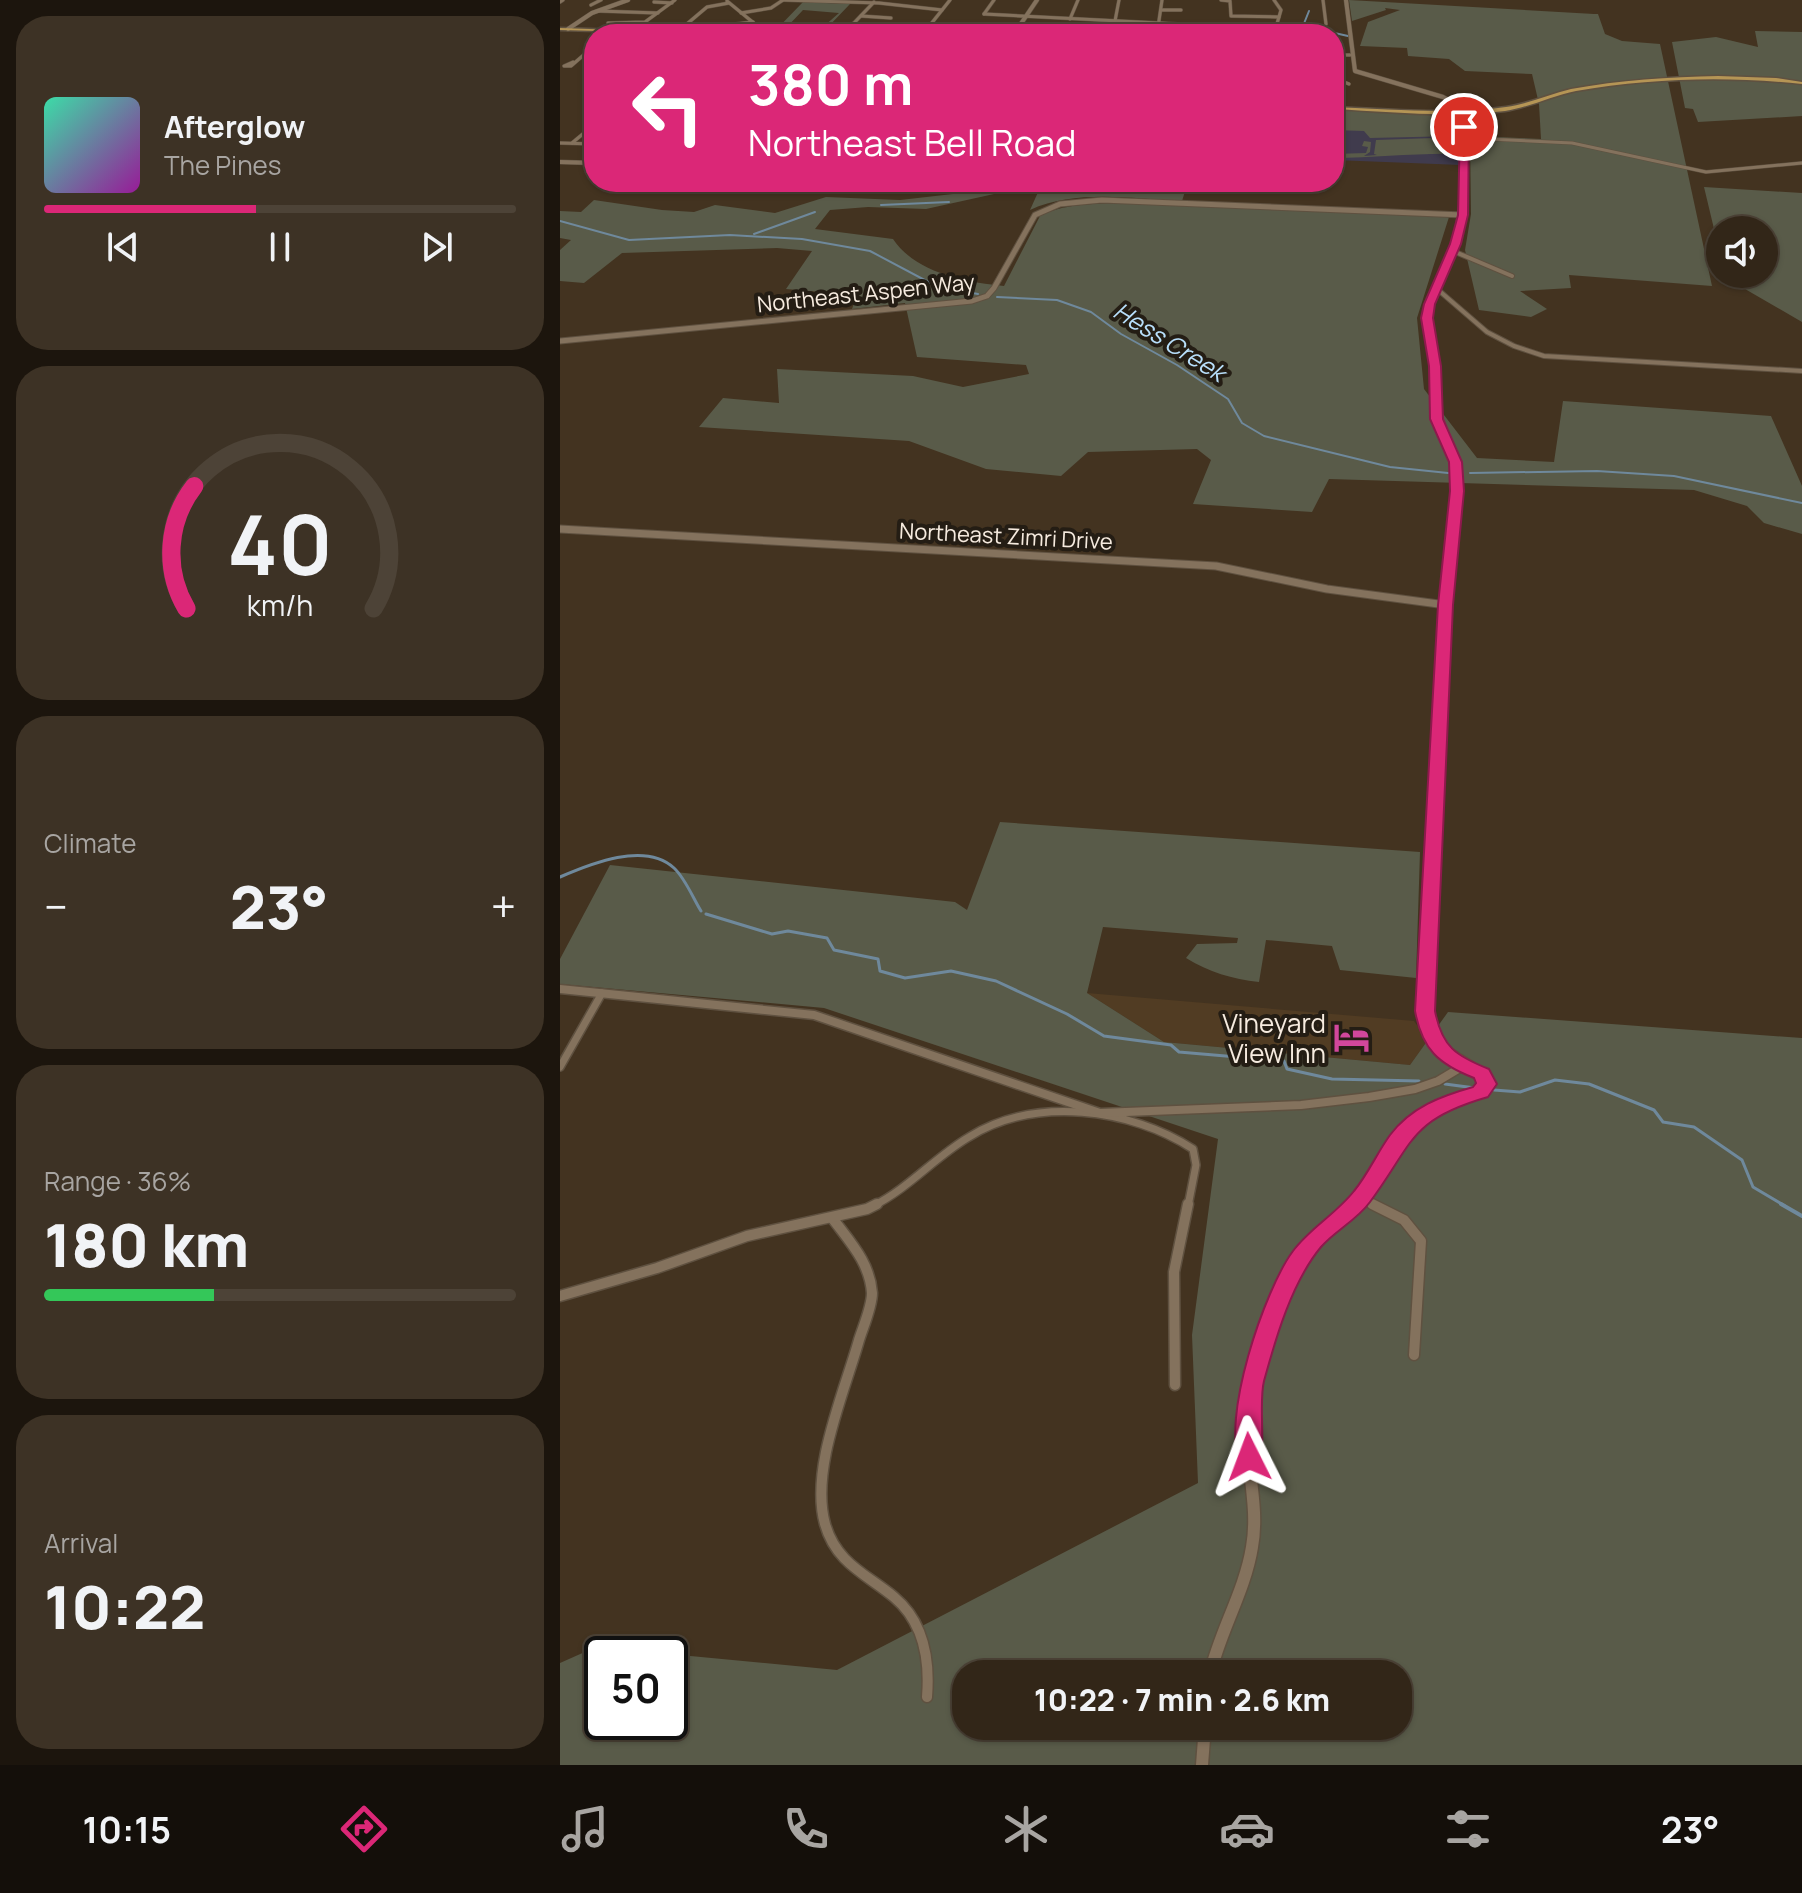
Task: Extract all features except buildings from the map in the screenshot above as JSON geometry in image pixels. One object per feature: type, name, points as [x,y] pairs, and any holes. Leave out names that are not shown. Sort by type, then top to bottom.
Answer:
[{"type":"main road","points":[[1213,1660],[1252,1548],[1253,1495],[1247,1433],[1252,1382],[1275,1314],[1299,1260],[1316,1238],[1361,1199],[1399,1138],[1442,1103],[1483,1090],[1485,1077],[1463,1066],[1436,1045],[1430,1035],[1425,1011],[1446,605],[1457,482],[1455,462],[1437,419],[1435,366],[1427,318],[1436,288],[1453,251],[1463,215],[1464,108],[1455,101],[1387,84],[1355,71],[1346,0]]},
{"type":"main road","points":[[560,32],[584,30]]},
{"type":"main road","points":[[1344,108],[1464,113],[1523,107],[1559,93],[1614,84],[1726,78],[1802,83]]},
{"type":"main road","points":[[1202,1765],[1204,1740]]},
{"type":"street","points":[[591,5],[601,0]]},
{"type":"street","points":[[568,29],[598,11],[628,0]]},
{"type":"street","points":[[741,13],[771,8],[782,0],[874,2],[942,10]]},
{"type":"street","points":[[931,24],[950,0]]},
{"type":"street","points":[[994,0],[984,14],[1183,24]]},
{"type":"street","points":[[1021,24],[1037,0]]},
{"type":"street","points":[[1070,19],[1078,0]]},
{"type":"street","points":[[1115,21],[1119,0]]},
{"type":"street","points":[[1159,22],[1162,0]]},
{"type":"street","points":[[1221,0],[1229,0],[1231,16],[1279,17]]},
{"type":"street","points":[[1274,0],[1281,10],[1277,24]]},
{"type":"street","points":[[1323,0],[1326,24]]},
{"type":"street","points":[[654,2],[673,1]]},
{"type":"street","points":[[608,23],[640,23],[673,1]]},
{"type":"street","points":[[686,24],[707,7],[728,2],[753,22]]},
{"type":"street","points":[[853,24],[874,2]]},
{"type":"street","points":[[894,5],[902,2]]},
{"type":"street","points":[[1161,10],[1181,10]]},
{"type":"street","points":[[598,11],[658,13]]},
{"type":"street","points":[[861,16],[891,18]]},
{"type":"street","points":[[736,24],[753,22]]},
{"type":"street","points":[[573,62],[584,54]]},
{"type":"street","points":[[1344,55],[1350,55]]},
{"type":"street","points":[[1344,82],[1349,84]]},
{"type":"street","points":[[572,143],[584,133]]},
{"type":"street","points":[[1464,138],[1572,143],[1706,172],[1802,163]]},
{"type":"street","points":[[560,143],[584,144]]},
{"type":"street","points":[[560,162],[584,163]]},
{"type":"street","name":"Northeast Aspen Way","points":[[560,341],[972,301],[987,296],[994,288],[1035,215],[1070,202],[1102,200],[1463,215]]},
{"type":"street","points":[[1453,251],[1512,276]]},
{"type":"street","points":[[1436,288],[1442,290],[1481,329],[1544,356],[1802,371]]},
{"type":"street","name":"Northeast Zimri Drive","points":[[560,529],[1216,566],[1327,589],[1446,605]]},
{"type":"street","points":[[560,989],[784,1010],[822,1017],[1177,1139],[1193,1149],[1196,1165],[1174,1272],[1175,1385]]},
{"type":"street","points":[[560,1067],[602,993]]},
{"type":"street","points":[[560,1296],[657,1268],[747,1236],[833,1219],[882,1203],[970,1137],[995,1123],[1025,1117],[1301,1105],[1415,1089],[1438,1081],[1463,1066]]},
{"type":"street","points":[[1361,1199],[1406,1221],[1416,1230],[1421,1241],[1414,1355]]},
{"type":"street","points":[[833,1219],[863,1259],[872,1295],[824,1464],[819,1490],[820,1511],[826,1534],[841,1556],[859,1574],[901,1602],[916,1623],[927,1654],[927,1697]]},
{"type":"shaded area","points":[[1344,109],[1459,114],[1462,116],[1461,165],[1344,160]]},
{"type":"shaded area","points":[[1087,993],[1414,1021],[1428,1040],[1410,1065],[1164,1042]]},
{"type":"green space","points":[[1349,0],[1598,14],[1605,34],[1622,41],[1660,44],[1706,258],[1706,286],[1569,275],[1571,288],[1520,291],[1547,309],[1531,317],[1479,310],[1465,250],[1471,214],[1470,136],[1541,139],[1539,104],[1532,74],[1465,71],[1449,59],[1408,56],[1407,48],[1360,46],[1368,22],[1400,10],[1385,8],[1352,21]]},
{"type":"green space","points":[[803,2],[850,4],[831,24],[826,24],[839,13],[803,10],[790,24],[782,24]]},
{"type":"green space","points":[[1755,31],[1802,32],[1802,116],[1698,122],[1693,109],[1685,108],[1672,42],[1716,37],[1758,47]]},
{"type":"green space","points":[[1344,110],[1462,116],[1462,135],[1459,126],[1450,120],[1458,128],[1457,136],[1370,138],[1364,131],[1344,130]]},
{"type":"green space","points":[[1457,139],[1457,154],[1344,158],[1344,154],[1366,153],[1368,147],[1362,146],[1364,141],[1371,142],[1370,152],[1364,156],[1377,155],[1374,154],[1376,140]]},
{"type":"green space","points":[[1704,187],[1802,193],[1802,322],[1743,288],[1778,288],[1778,216],[1711,216]]},
{"type":"green space","points":[[970,192],[1004,192],[926,209],[868,207],[830,210],[815,229],[893,239],[915,260],[942,274],[1004,286],[1040,216],[1087,204],[1449,217],[1417,318],[1424,389],[1477,458],[1554,462],[1563,401],[1771,416],[1802,486],[1802,534],[1764,523],[1747,506],[1694,490],[1329,479],[1312,512],[1193,504],[1211,460],[1197,449],[1088,452],[1061,476],[986,469],[909,441],[699,427],[723,398],[779,403],[777,369],[913,376],[963,387],[1029,374],[1026,365],[917,357],[905,303],[852,309],[857,295],[786,289],[812,251],[777,248],[622,253],[584,283],[560,281],[560,250],[571,240],[560,238],[560,211],[581,212],[594,200],[662,210],[694,212],[715,205],[775,213],[826,197],[900,200]]},
{"type":"green space","points":[[1038,192],[1185,192],[1182,201],[1085,197],[1066,199],[1030,210]]},
{"type":"green space","points":[[1000,822],[1420,852],[1416,978],[1340,970],[1332,946],[1266,940],[1259,982],[1249,981],[1212,971],[1186,958],[1197,944],[1237,943],[1238,938],[1103,927],[1087,993],[1164,1042],[1410,1065],[1448,1012],[1802,1038],[1802,1765],[560,1765],[560,1663],[584,1652],[584,1740],[688,1740],[688,1656],[837,1670],[1198,1483],[1192,1335],[1218,1139],[824,1008],[560,984],[560,959],[610,865],[955,902],[967,910]]},
{"type":"waterway","points":[[1304,24],[1309,11]]},
{"type":"waterway","points":[[1344,35],[1348,36]]},
{"type":"waterway","points":[[881,205],[949,202]]},
{"type":"waterway","points":[[754,234],[815,212]]},
{"type":"waterway","name":"Hess Creek","points":[[560,221],[629,240],[730,235],[802,239],[870,251],[936,286],[978,294]]},
{"type":"waterway","name":"Hess Creek","points":[[997,297],[1057,300],[1091,312],[1121,334],[1177,365],[1228,399],[1242,423],[1264,436],[1390,467],[1448,473]]},
{"type":"waterway","name":"Hess Creek","points":[[1470,473],[1597,471],[1674,476],[1802,503]]},
{"type":"waterway","points":[[560,877],[602,861],[648,856],[674,868],[701,911]]},
{"type":"waterway","points":[[706,914],[772,934],[788,931],[827,938],[834,950],[878,959],[880,971],[905,978],[951,971],[996,981],[1067,1014],[1104,1036],[1171,1045],[1179,1052],[1284,1061],[1287,1069],[1332,1079],[1419,1081]]},
{"type":"waterway","points":[[1494,1090],[1520,1092],[1555,1080],[1589,1084],[1654,1110],[1663,1122],[1694,1127],[1742,1160],[1753,1187],[1785,1206]]},
{"type":"waterway","points":[[1445,1084],[1475,1088]]},
{"type":"waterway","points":[[1781,1204],[1802,1216]]},
{"type":"place","name":"Vineyard View Inn","points":[[1352,1038]]},
{"type":"route","points":[[1249,1457],[1247,1410],[1252,1382],[1270,1326],[1299,1260],[1316,1238],[1361,1199],[1399,1138],[1418,1120],[1442,1103],[1480,1092],[1486,1084],[1482,1074],[1463,1066],[1436,1045],[1430,1035],[1425,1011],[1446,605],[1457,491],[1455,462],[1437,419],[1437,382],[1427,318],[1429,304],[1456,244],[1463,215],[1464,127]]}]
